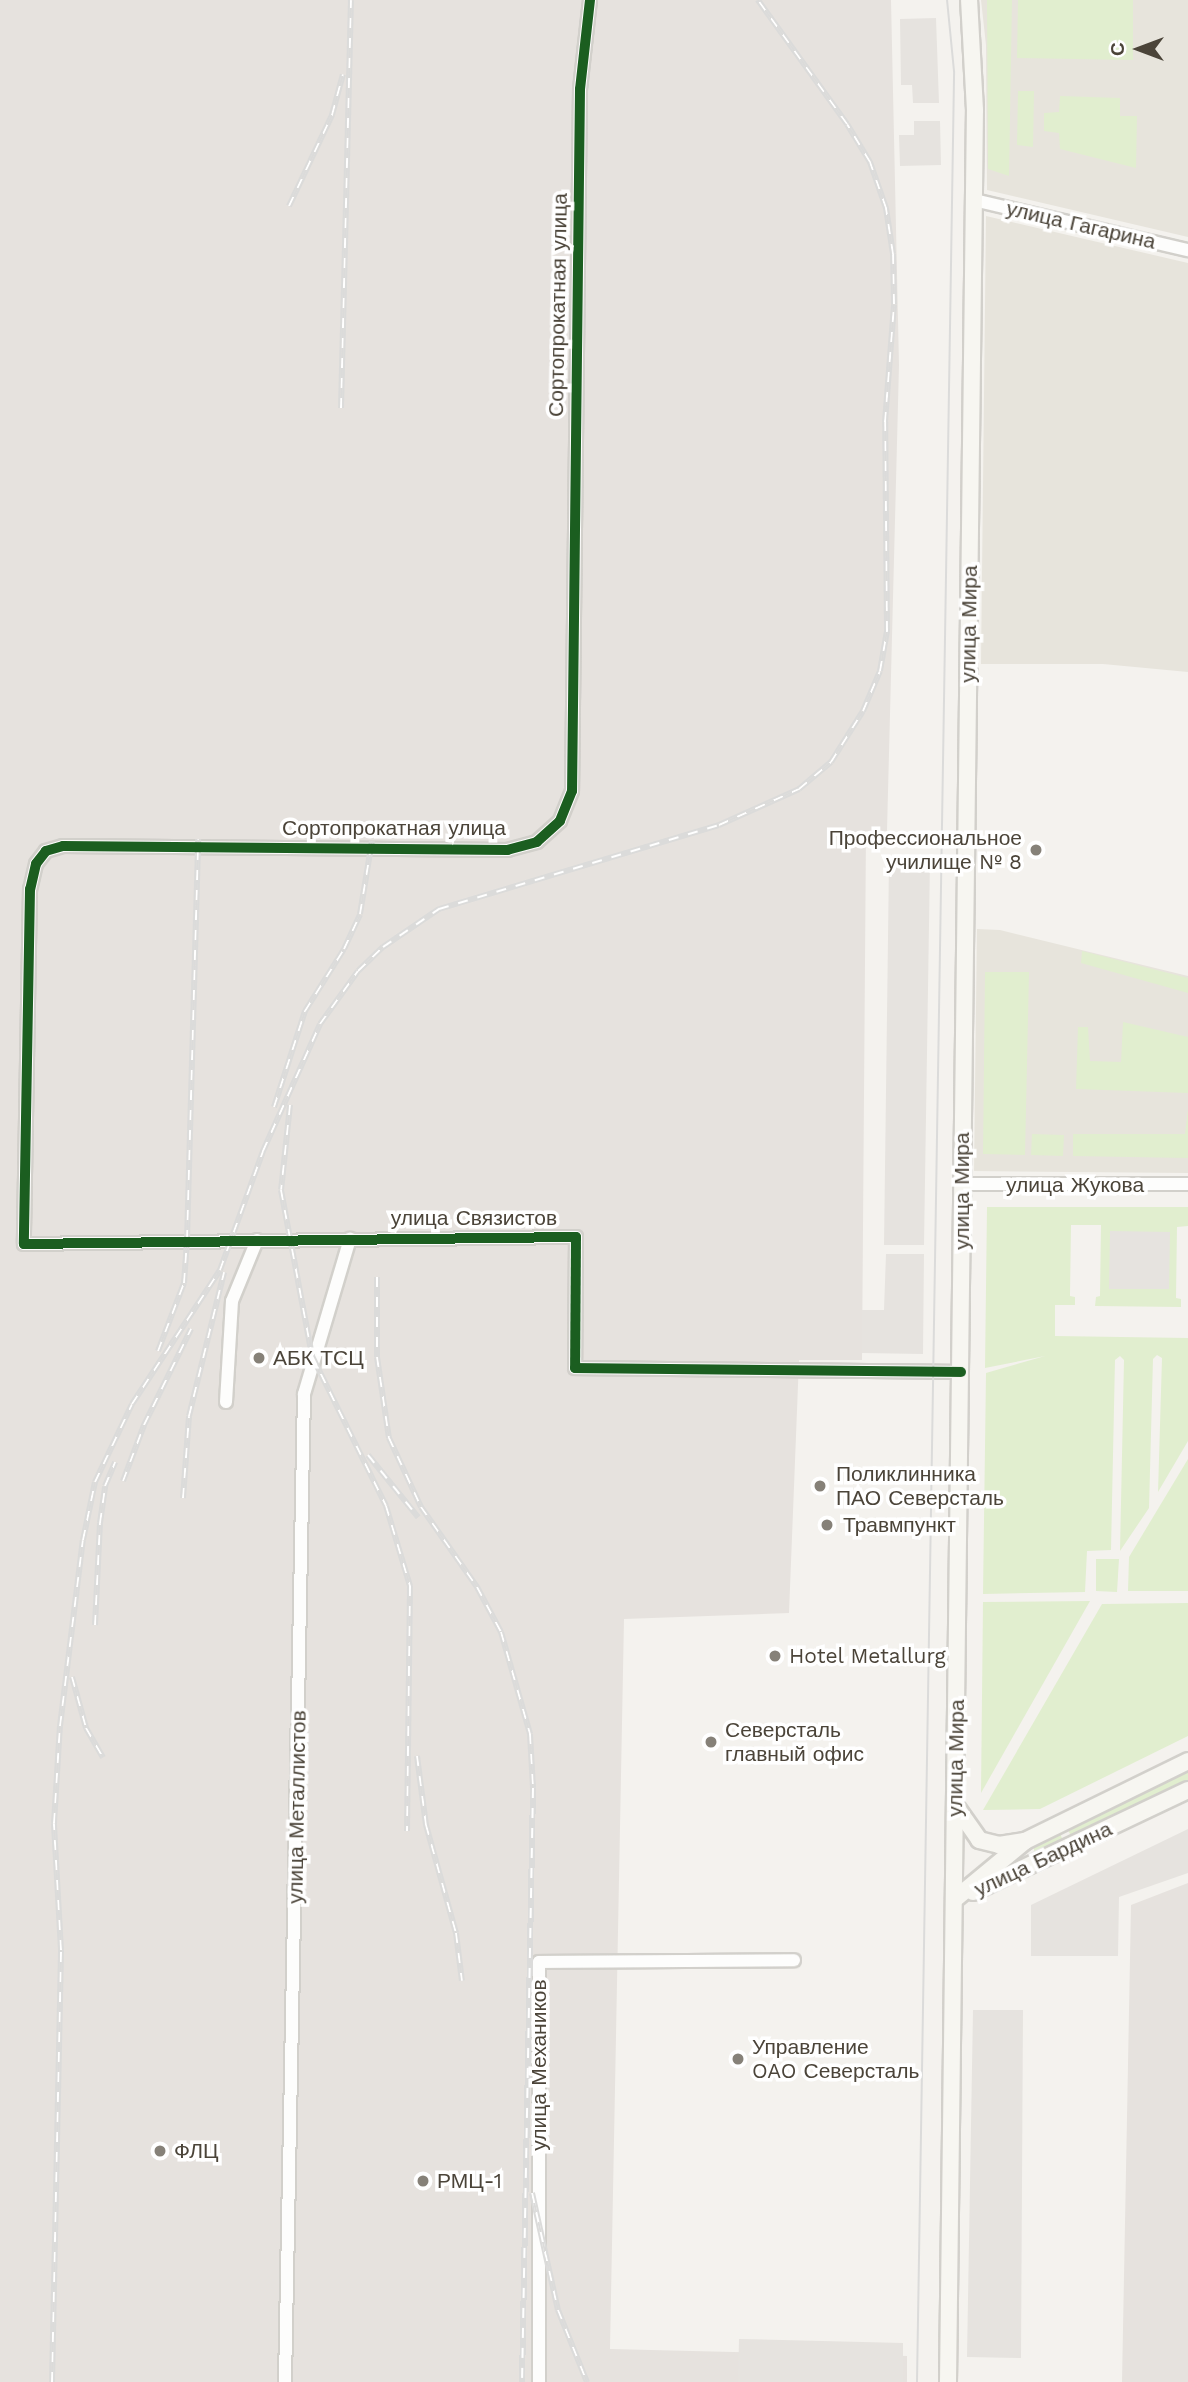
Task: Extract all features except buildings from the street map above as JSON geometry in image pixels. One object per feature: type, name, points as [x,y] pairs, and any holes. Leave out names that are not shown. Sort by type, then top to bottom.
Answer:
[{"type":"main road","name":"улица Мира","points":[[948,2382],[974,200],[974,47],[969,0]]},
{"type":"main road","points":[[1181,1765],[1187,1791]]},
{"type":"main road","name":"улица Бардина","points":[[955,1899],[1025,1841],[1181,1765]]},
{"type":"main road","name":"улица Бардина","points":[[955,1899],[1187,1791]]},
{"type":"main road","points":[[956,1807],[979,1840],[999,1845],[1025,1841]]},
{"type":"street","name":"Сортопрокатная улица","points":[[24,1244],[30,889],[36,864],[46,851],[63,846],[508,850],[537,842],[560,821],[572,791],[580,89],[590,0]]},
{"type":"street","name":"улица Гагарина","points":[[974,200],[1188,250]]},
{"type":"street","name":"улица Жукова","points":[[961,1184],[1188,1184]]},
{"type":"street","name":"улица Связистов","points":[[24,1244],[576,1237],[575,1368],[961,1372]]},
{"type":"street","name":"улица Металлистов","points":[[285,2382],[304,1394],[351,1238]]},
{"type":"street","points":[[226,1402],[232,1301],[257,1240]]},
{"type":"street","name":"улица Механиков","points":[[539,2382],[538,1962],[794,1960]]},
{"type":"shaded area","points":[[0,0],[891,0],[899,365],[887,831],[866,831],[862,1360],[799,1360],[789,1613],[624,1619],[610,2349],[907,2356],[907,2382],[0,2382]]},
{"type":"shaded area","points":[[981,0],[1188,0],[1188,237],[987,190],[986,45]]},
{"type":"shaded area","points":[[936,18],[939,103],[913,103],[912,85],[901,85],[900,19]]},
{"type":"shaded area","points":[[914,121],[940,121],[941,165],[900,166],[899,135],[914,135]]},
{"type":"shaded area","points":[[986,216],[1188,263],[1188,672],[1103,664],[981,664]]},
{"type":"shaded area","points":[[930,860],[924,1245],[884,1245],[889,861]]},
{"type":"shaded area","points":[[977,929],[1000,930],[1188,976],[1188,1173],[974,1171]]},
{"type":"shaded area","points":[[1110,1231],[1170,1232],[1169,1289],[1109,1289]]},
{"type":"shaded area","points":[[886,1254],[924,1254],[923,1354],[862,1353],[862,1310],[884,1310]]},
{"type":"shaded area","points":[[1188,1829],[1188,1873],[1119,1897],[1118,1956],[1031,1956],[1031,1905]]},
{"type":"shaded area","points":[[1188,1883],[1188,2382],[1122,2382],[1131,1905]]},
{"type":"shaded area","points":[[973,2010],[1023,2010],[1021,2358],[967,2357]]},
{"type":"shaded area","points":[[739,2339],[903,2343],[903,2382],[738,2382]]},
{"type":"green space","points":[[987,0],[1012,0],[1009,176],[988,169]]},
{"type":"green space","points":[[1018,0],[1133,0],[1133,60],[1017,58]]},
{"type":"green space","points":[[1018,91],[1034,91],[1033,147],[1017,145]]},
{"type":"green space","points":[[1060,96],[1120,98],[1120,116],[1137,116],[1136,168],[1060,149],[1059,133],[1044,131],[1044,113],[1059,112]]},
{"type":"green space","points":[[1082,951],[1188,978],[1188,993],[1081,963]]},
{"type":"green space","points":[[985,972],[1029,972],[1025,1155],[983,1154]]},
{"type":"green space","points":[[1123,1022],[1188,1037],[1188,1093],[1076,1089],[1078,1027],[1088,1027],[1090,1061],[1121,1062]]},
{"type":"green space","points":[[1188,1109],[1188,1158],[1073,1156],[1073,1134],[1185,1134]]},
{"type":"green space","points":[[1032,1134],[1064,1135],[1063,1156],[1031,1155]]},
{"type":"green space","points":[[987,1207],[1188,1207],[1188,1226],[1177,1227],[1176,1298],[1181,1299],[1181,1307],[1095,1306],[1096,1297],[1100,1296],[1101,1225],[1071,1225],[1070,1296],[1075,1297],[1075,1305],[1055,1305],[1055,1336],[1188,1338],[1188,1441],[1158,1492],[1162,1358],[1157,1355],[1153,1359],[1149,1508],[1120,1551],[1124,1360],[1120,1356],[1115,1360],[1111,1550],[1087,1551],[1085,1592],[983,1594],[986,1373],[1045,1356],[985,1368]]},
{"type":"green space","points":[[1188,1459],[1188,1591],[1128,1591],[1129,1557]]},
{"type":"green space","points":[[1096,1559],[1119,1559],[1117,1592],[1096,1591]]},
{"type":"green space","points":[[1090,1601],[981,1793],[983,1602]]},
{"type":"green space","points":[[1188,1603],[1188,1736],[1040,1809],[983,1810],[1102,1604]]},
{"type":"green space","points":[[1188,1771],[1188,1782],[1073,1840],[1068,1830]]},
{"type":"green space","points":[[1060,1834],[1065,1844],[1039,1856],[1034,1854],[1034,1848]]},
{"type":"tram line","points":[[917,2382],[954,71],[947,0]]},
{"type":"railway","points":[[341,408],[351,0]]},
{"type":"railway","points":[[52,2382],[61,1950],[54,1823],[60,1726],[83,1540],[95,1482],[132,1404],[220,1270],[263,1151],[320,1024],[358,971],[383,947],[439,909],[719,825],[799,789],[831,762],[863,711],[880,671],[887,631],[885,422],[894,304],[893,254],[886,208],[870,162],[847,124],[758,0]]},
{"type":"railway","points":[[289,206],[332,115],[343,74]]},
{"type":"railway","points":[[158,1351],[184,1283],[198,839]]},
{"type":"railway","points":[[274,1107],[305,1011],[344,949],[360,914],[372,841]]},
{"type":"railway","points":[[290,1105],[281,1190],[312,1356],[386,1506],[410,1586],[407,1831]]},
{"type":"railway","points":[[183,1498],[189,1416],[224,1272]]},
{"type":"railway","points":[[377,1277],[377,1357],[389,1438],[421,1507],[477,1587],[501,1632],[530,1734],[533,1788],[522,2382]]},
{"type":"railway","points":[[123,1481],[144,1425],[191,1329]]},
{"type":"railway","points":[[368,1455],[418,1517]]},
{"type":"railway","points":[[95,1625],[100,1523],[105,1486],[115,1462]]},
{"type":"railway","points":[[72,1677],[86,1728],[103,1757]]},
{"type":"railway","points":[[417,1756],[426,1825],[456,1933],[462,1981]]},
{"type":"railway","points":[[532,2193],[558,2310],[587,2382]]},
{"type":"cycle path","points":[[590,0],[580,89],[572,791],[560,821],[537,842],[508,850],[63,846],[46,851],[36,864],[30,889],[24,1244],[576,1237],[575,1368],[961,1372]]},
{"type":"place","name":"Профессиональное училище № 8","points":[[1036,850]]},
{"type":"place","name":"АБК ТСЦ","points":[[259,1358]]},
{"type":"place","name":"Поликлинника ПАО Северсталь","points":[[820,1486]]},
{"type":"place","name":"Травмпункт","points":[[827,1525]]},
{"type":"place","name":"Hotel Metallurg","points":[[775,1656]]},
{"type":"place","name":"Северсталь главный офис","points":[[711,1742]]},
{"type":"place","name":"Управление OAO Северсталь","points":[[738,2059]]},
{"type":"place","name":"ФЛЦ","points":[[160,2151]]},
{"type":"place","name":"РМЦ-1","points":[[423,2181]]}]
